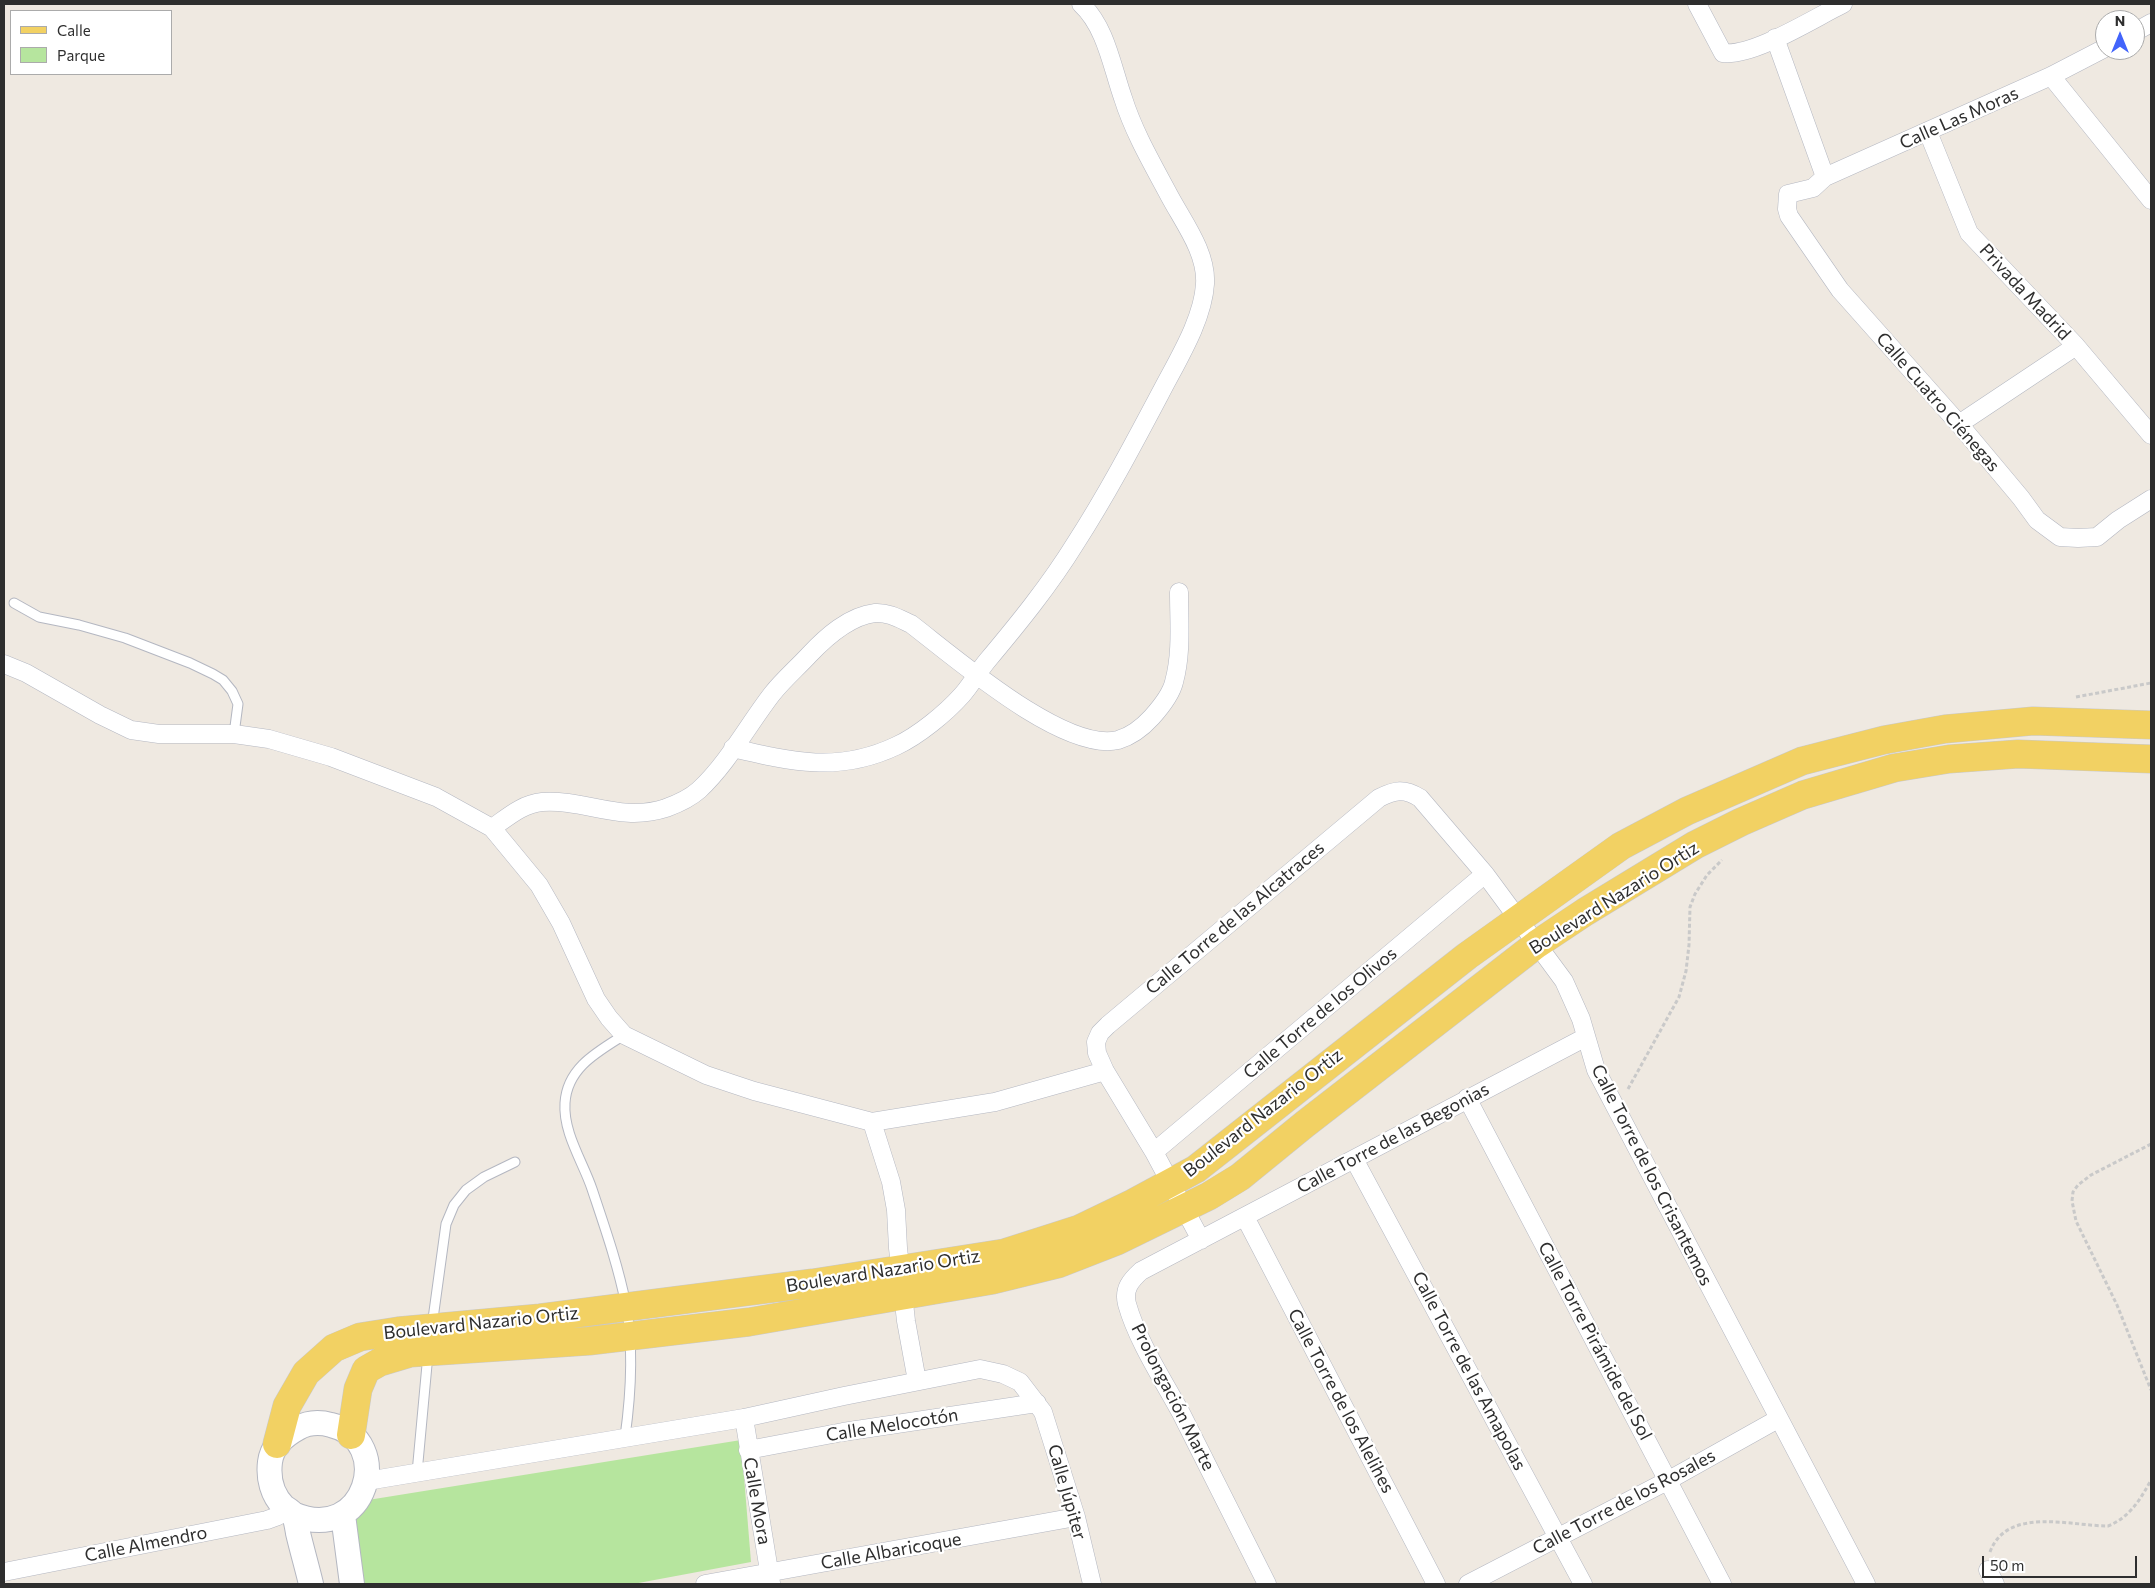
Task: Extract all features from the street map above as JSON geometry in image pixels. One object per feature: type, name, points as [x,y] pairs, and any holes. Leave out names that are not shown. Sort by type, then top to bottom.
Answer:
[{"type":"main road","name":"Boulevard Nazario Ortiz","points":[[352,1435],[358,1389],[366,1370],[380,1362],[410,1353],[430,1340],[540,1318],[813,1283],[1004,1252],[1079,1230],[1196,1169],[1368,1032],[1518,918],[1620,846],[1687,811],[1802,761],[1884,740],[1945,729],[2033,721],[2151,725]]},
{"type":"main road","name":"Boulevard Nazario Ortiz","points":[[277,1444],[287,1406],[306,1373],[334,1348],[360,1337],[430,1340],[630,1337],[749,1322],[903,1296],[993,1280],[1058,1264],[1117,1241],[1184,1208],[1240,1176],[1538,944],[1631,883],[1695,845],[1741,822],[1803,795],[1843,782],[1894,768],[1949,759],[2018,754],[2151,760]]},
{"type":"street","points":[[733,748],[779,759],[808,763],[837,764],[870,757],[900,745],[964,694],[976,674],[1023,618],[1075,544],[1145,422],[1203,306],[1205,280],[1199,251],[1150,160],[1135,127],[1124,102],[1102,36],[1090,13],[1081,4]]},
{"type":"street","points":[[1697,4],[1723,53],[1742,53],[1843,4]]},
{"type":"street","points":[[1775,38],[1819,183]]},
{"type":"street","name":"Calle Las Moras","points":[[1819,183],[2051,76],[2095,53]]},
{"type":"street","points":[[2051,76],[2151,200]]},
{"type":"street","name":"Privada Madrid","points":[[1928,132],[1969,233],[2076,346],[2151,435]]},
{"type":"street","name":"Calle Cuatro Ciénegas","points":[[1819,183],[1788,194],[1786,209],[1789,216],[1840,290],[1959,424],[2021,498],[2036,520],[2060,537],[2097,537],[2118,520],[2151,499]]},
{"type":"street","points":[[1959,424],[2076,346]]},
{"type":"street","points":[[492,828],[521,808],[541,802],[629,814],[653,812],[679,804],[698,791],[720,767],[774,692],[824,639],[848,623],[876,613],[892,615],[911,624],[976,674],[1030,711],[1063,730],[1092,739],[1117,740],[1140,730],[1160,708],[1174,684],[1180,654],[1179,592]]},
{"type":"street","points":[[4,664],[26,673],[100,716],[130,730],[159,734],[234,734],[269,739],[331,757],[436,797],[492,828],[539,885],[561,923],[596,1000],[609,1018],[624,1035],[706,1075],[754,1091],[872,1122],[995,1102],[1105,1071],[1154,1152],[1201,1240]]},
{"type":"street","name":"Calle Torre de los Crisantemos","points":[[1379,798],[1394,790],[1403,790],[1420,798],[1485,874],[1538,944],[1572,994],[1582,1019],[1596,1070],[1866,1584]]},
{"type":"street","name":"Calle Torre de las Alcatraces","points":[[1105,1071],[1097,1053],[1096,1042],[1100,1033],[1108,1025],[1379,798]]},
{"type":"street","name":"Calle Torre de los Olivos","points":[[1154,1152],[1485,874]]},
{"type":"street","name":"Calle Torre de las Begonias","points":[[1201,1240],[1467,1098],[1586,1037]]},
{"type":"street","name":"Calle Torre Pirámide del Sol","points":[[1467,1098],[1722,1584]]},
{"type":"street","points":[[872,1122],[891,1182],[896,1210],[903,1296],[917,1381]]},
{"type":"street","name":"Calle Torre de las Amapolas","points":[[1354,1159],[1583,1584]]},
{"type":"street","name":"Calle Torre de los Alelihes","points":[[1245,1218],[1436,1584]]},
{"type":"street","name":"Prolongación Marte","points":[[1201,1240],[1141,1271],[1132,1279],[1126,1289],[1126,1303],[1141,1339],[1200,1449],[1267,1584]]},
{"type":"street","name":"Calle Júpiter","points":[[367,1481],[744,1418],[980,1369],[1003,1374],[1020,1382],[1043,1412],[1076,1517],[1092,1584]]},
{"type":"street","name":"Calle Melocotón","points":[[748,1450],[853,1431],[1036,1403]]},
{"type":"street","name":"Calle Mora","points":[[744,1418],[770,1578]]},
{"type":"street","name":"Calle Torre de los Rosales","points":[[1468,1584],[1669,1480],[1778,1419]]},
{"type":"street","points":[[288,1510],[305,1519],[318,1521],[331,1519],[343,1514],[354,1506],[362,1494],[367,1481],[367,1464],[362,1448],[352,1435],[337,1426],[321,1423],[304,1425],[289,1432],[277,1444],[270,1460],[269,1476],[274,1492],[288,1510],[311,1584]]},
{"type":"street","name":"Calle Almendro","points":[[4,1572],[267,1520],[288,1510]]},
{"type":"street","points":[[343,1514],[352,1584]]},
{"type":"street","name":"Calle Albaricoque","points":[[705,1584],[770,1578],[1076,1517]]},
{"type":"lane","points":[[14,603],[39,617],[79,625],[125,638],[190,662],[213,674],[223,680],[232,691],[238,704],[234,734]]},
{"type":"lane","points":[[624,1035],[589,1057],[572,1077],[565,1102],[566,1120],[615,1256],[626,1307],[630,1337],[631,1394],[625,1437]]},
{"type":"lane","points":[[417,1473],[430,1340],[446,1224],[454,1205],[466,1190],[484,1176],[515,1162]]},
{"type":"path","points":[[2072,698],[2151,683]]},
{"type":"path","points":[[1616,1109],[1678,997],[1686,971],[1690,945],[1690,907],[1695,894],[1707,875],[1726,856]]},
{"type":"path","points":[[2151,1144],[2084,1180],[2073,1192],[2072,1201],[2076,1221],[2117,1305],[2151,1390]]},
{"type":"path","points":[[1991,1577],[1990,1550],[1998,1538],[2009,1528],[2026,1522],[2042,1521],[2108,1526],[2128,1514],[2151,1480]]},
{"type":"green space","points":[[741,1440],[751,1562],[633,1584],[363,1584],[351,1527],[368,1500]]}]
